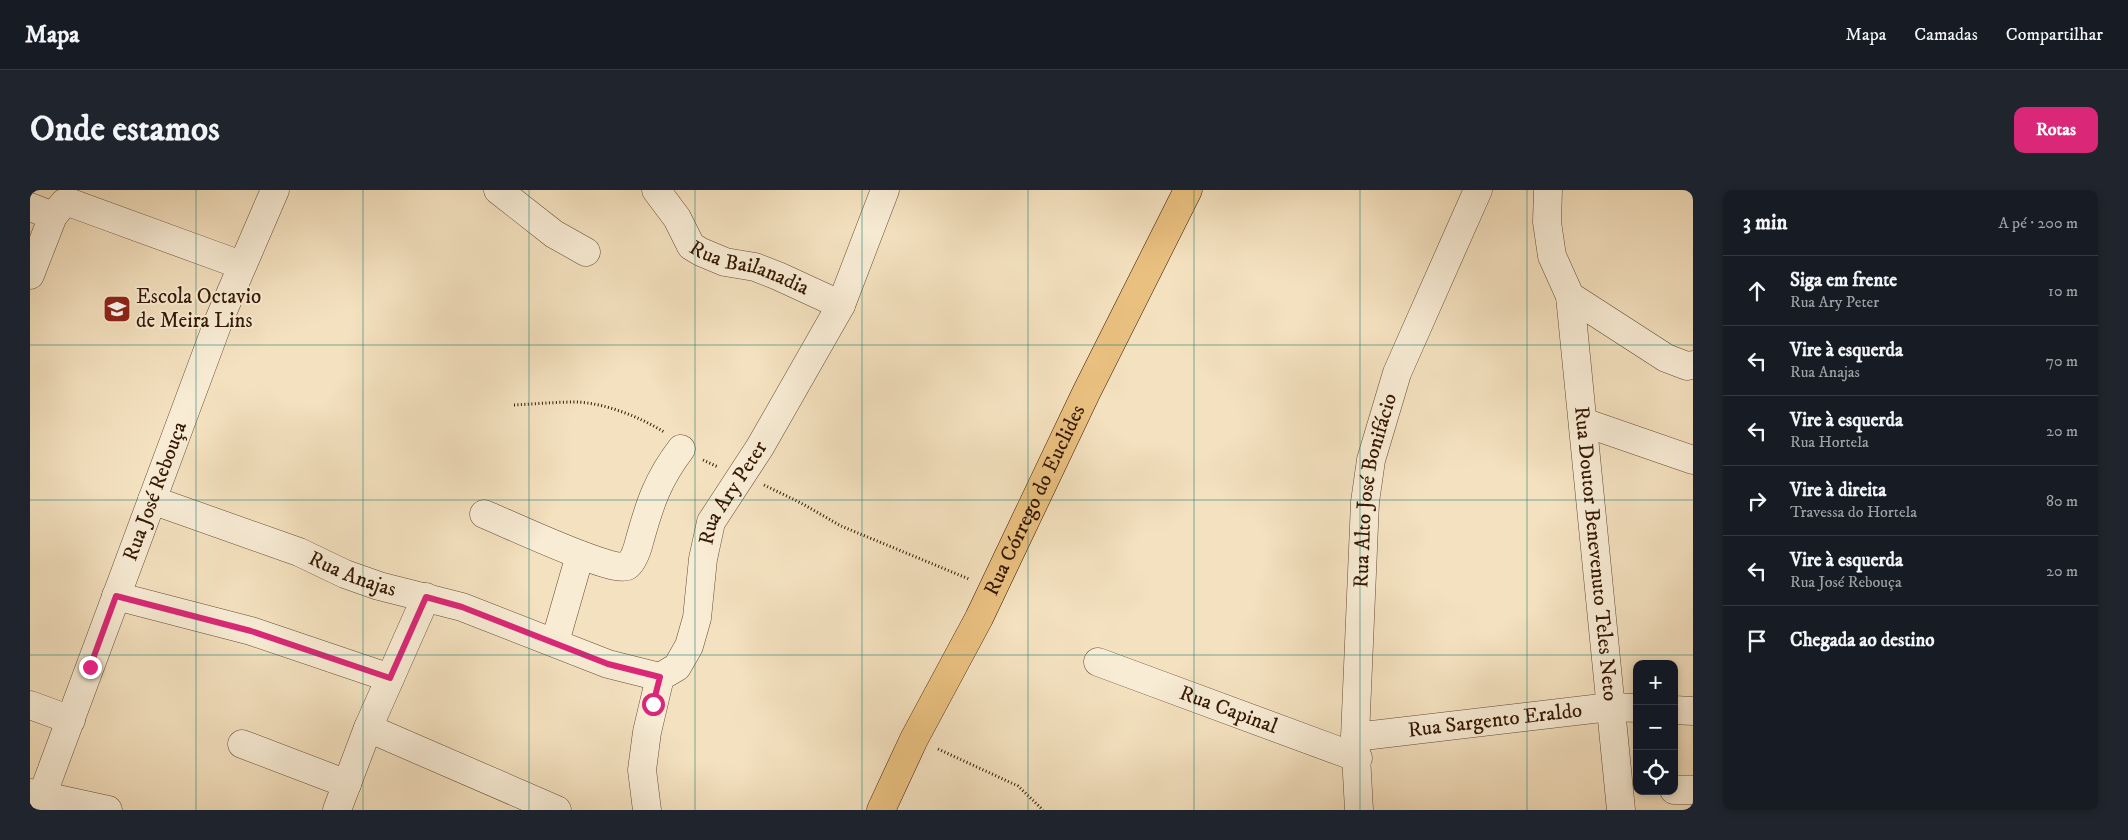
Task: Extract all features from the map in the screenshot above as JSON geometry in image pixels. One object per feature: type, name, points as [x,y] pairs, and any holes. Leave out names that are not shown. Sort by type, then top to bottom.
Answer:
[{"type":"main road","name":"Rua Córrego do Euclides","points":[[881,810],[914,739],[993,589],[1086,394],[1188,190]]},
{"type":"street","name":"Rua José Rebouça","points":[[36,795],[70,720],[241,265],[275,190]]},
{"type":"street","points":[[498,190],[554,234],[586,252]]},
{"type":"street","name":"Rua Alto José Bonifácio","points":[[1359,810],[1356,748],[1365,502],[1371,460],[1397,373],[1478,190]]},
{"type":"street","name":"Rua Doutor Benevenuto Teles Neto","points":[[1548,190],[1547,222],[1552,256],[1570,296],[1584,422],[1610,707],[1625,796]]},
{"type":"street","name":"Rua Ary Peter","points":[[660,677],[677,668],[689,646],[698,618],[706,536],[711,522],[760,447],[841,304],[881,191]]},
{"type":"street","points":[[30,274],[41,211],[64,203],[70,203],[241,265]]},
{"type":"street","name":"Rua Bailanadia","points":[[666,203],[691,246],[701,252],[725,262],[754,267],[841,304]]},
{"type":"street","points":[[1570,296],[1666,358],[1687,366],[1693,365]]},
{"type":"street","points":[[1584,422],[1693,460]]},
{"type":"street","points":[[484,514],[580,555],[620,568],[628,566],[639,543],[656,486],[681,449]]},
{"type":"street","name":"Rua Anajas","points":[[152,500],[298,552],[345,574],[379,586],[462,607],[608,664],[660,677]]},
{"type":"street","points":[[555,642],[580,555]]},
{"type":"street","points":[[116,596],[251,631],[390,678]]},
{"type":"street","points":[[337,810],[368,728],[426,597]]},
{"type":"street","name":"Rua Capinal","points":[[1098,662],[1356,748]]},
{"type":"street","points":[[647,810],[642,770],[647,732],[660,677]]},
{"type":"street","points":[[30,705],[70,720]]},
{"type":"street","name":"Rua Sargento Eraldo","points":[[1356,748],[1610,707],[1633,708]]},
{"type":"street","points":[[1678,710],[1693,711]]},
{"type":"street","points":[[368,728],[516,802],[557,810]]},
{"type":"street","points":[[242,744],[347,784]]},
{"type":"street","points":[[1678,790],[1693,790]]},
{"type":"street","points":[[36,795],[103,810]]},
{"type":"path","points":[[514,405],[578,402],[595,405],[658,428],[668,434],[681,449],[711,465],[772,488],[841,526],[993,589]]},
{"type":"path","points":[[914,739],[1018,786],[1044,810]]},
{"type":"place","name":"Escola Octavio de Meira Lins","points":[[117,309]]},
{"type":"route","points":[[90,667],[116,596],[251,631],[390,678],[426,597],[462,607],[608,664],[632,672],[660,677],[653,704]]}]
